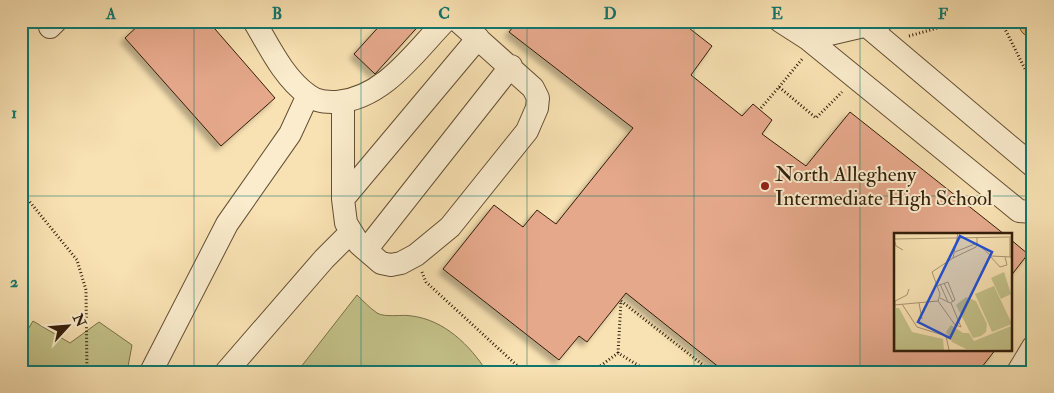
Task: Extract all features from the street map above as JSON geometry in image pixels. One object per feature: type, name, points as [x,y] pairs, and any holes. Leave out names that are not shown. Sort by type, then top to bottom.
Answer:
[{"type":"street","points":[[254,21],[283,69],[308,96],[320,102],[357,99],[381,86],[445,21]]},
{"type":"street","points":[[343,101],[343,213],[350,233],[381,263],[390,265],[401,263],[416,255],[450,227],[527,131],[534,119],[538,98],[533,88],[511,66],[458,21]]},
{"type":"street","points":[[780,21],[811,42],[1019,211],[1033,212]]},
{"type":"street","points":[[811,42],[874,23],[892,47],[1033,166]]},
{"type":"street","points":[[343,199],[478,38]]},
{"type":"street","points":[[366,250],[511,66]]},
{"type":"street","points":[[151,372],[227,224],[290,134],[308,96]]},
{"type":"street","points":[[226,372],[324,259],[350,233]]},
{"type":"street","points":[[1018,372],[1033,347]]},
{"type":"path","points":[[892,47],[904,37],[962,21]]},
{"type":"path","points":[[1001,21],[1033,85]]},
{"type":"path","points":[[761,108],[811,42]]},
{"type":"path","points":[[778,86],[816,118],[843,90],[852,91],[861,82]]},
{"type":"path","points":[[21,191],[77,260],[86,290],[87,372]]},
{"type":"path","points":[[416,255],[426,282],[524,372]]},
{"type":"path","points":[[618,353],[621,300],[712,372]]},
{"type":"path","points":[[592,372],[618,353]]},
{"type":"path","points":[[618,353],[649,372]]},
{"type":"shaded area","points":[[357,295],[377,313],[389,316],[424,318],[445,328],[473,352],[487,372],[297,372]]},
{"type":"shaded area","points":[[33,321],[70,343],[99,322],[132,345],[127,372],[21,372],[21,341]]},
{"type":"building","points":[[143,21],[208,21],[275,98],[221,146],[125,38]]},
{"type":"building","points":[[384,21],[423,21],[375,74],[354,54]]},
{"type":"building","name":"North Allegheny Intermediate High School","points":[[518,21],[680,21],[712,46],[691,75],[742,116],[753,104],[772,120],[762,134],[806,166],[850,112],[1003,233],[894,233],[894,350],[995,350],[978,372],[725,372],[626,293],[587,342],[579,336],[559,360],[443,269],[494,205],[523,227],[537,210],[556,224],[633,128],[509,32]]},
{"type":"building","name":"North Allegheny Intermediate High School","points":[[1012,241],[1028,254],[1012,274]]},
{"type":"place","name":"North Allegheny Intermediate High School","points":[[765,186]]}]
